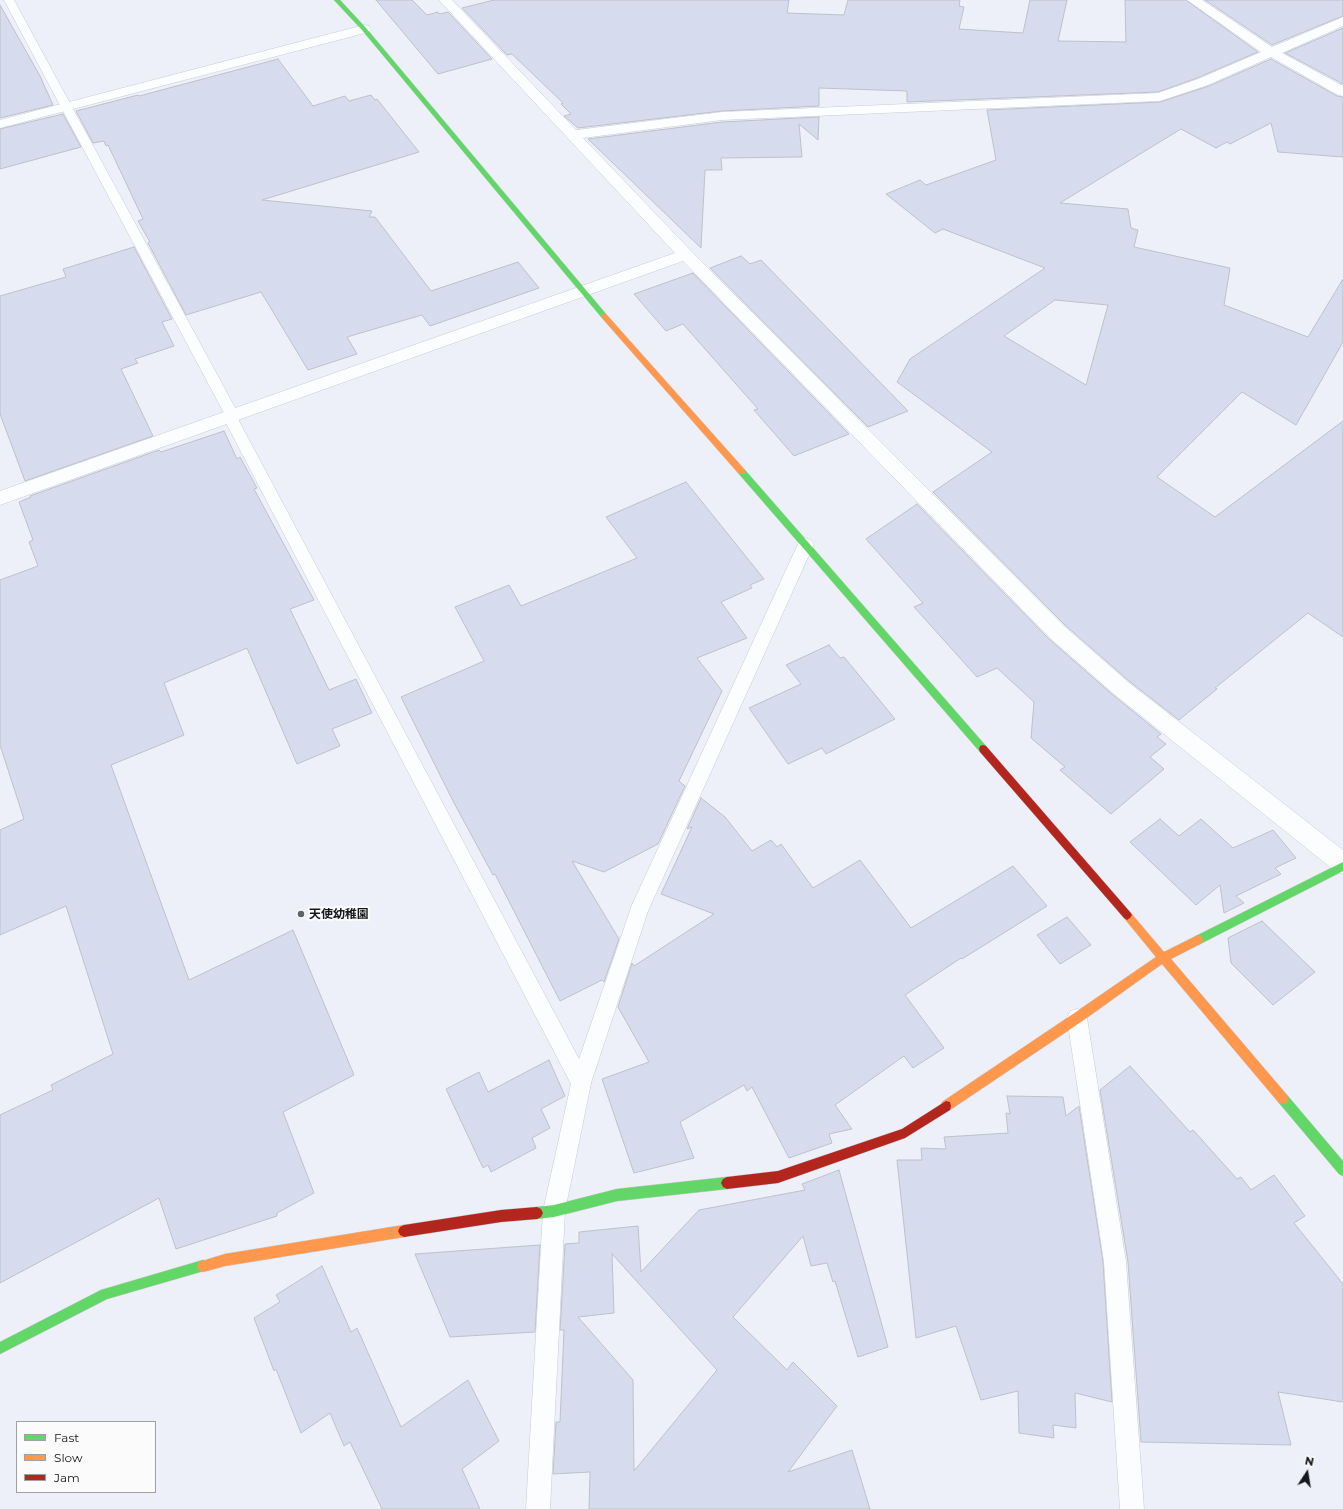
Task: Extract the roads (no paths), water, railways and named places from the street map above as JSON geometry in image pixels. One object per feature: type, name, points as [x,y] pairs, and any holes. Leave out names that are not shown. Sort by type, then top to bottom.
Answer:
[{"type":"street","points":[[337,0],[364,29],[582,292],[806,544],[1164,957],[1343,1170]]},
{"type":"street","points":[[0,1348],[105,1294],[225,1260],[501,1216],[554,1211],[616,1195],[778,1177],[905,1133],[1077,1018],[1164,957],[1343,865],[1121,688],[1057,632],[686,255],[445,0]]},
{"type":"street","points":[[1193,0],[1271,52],[1343,92]]},
{"type":"street","points":[[572,134],[722,116],[1160,97],[1203,82],[1343,21]]},
{"type":"street","points":[[0,124],[364,29]]},
{"type":"street","points":[[0,498],[686,255]]},
{"type":"lane","points":[[9,0],[232,415],[232,421],[581,1083]]},
{"type":"lane","points":[[538,1509],[554,1211],[581,1083],[639,911],[806,544]]},
{"type":"lane","points":[[1077,1018],[1115,1262],[1132,1509]]},
{"type":"place","name":"天使幼稚園","points":[[301,914]]}]
